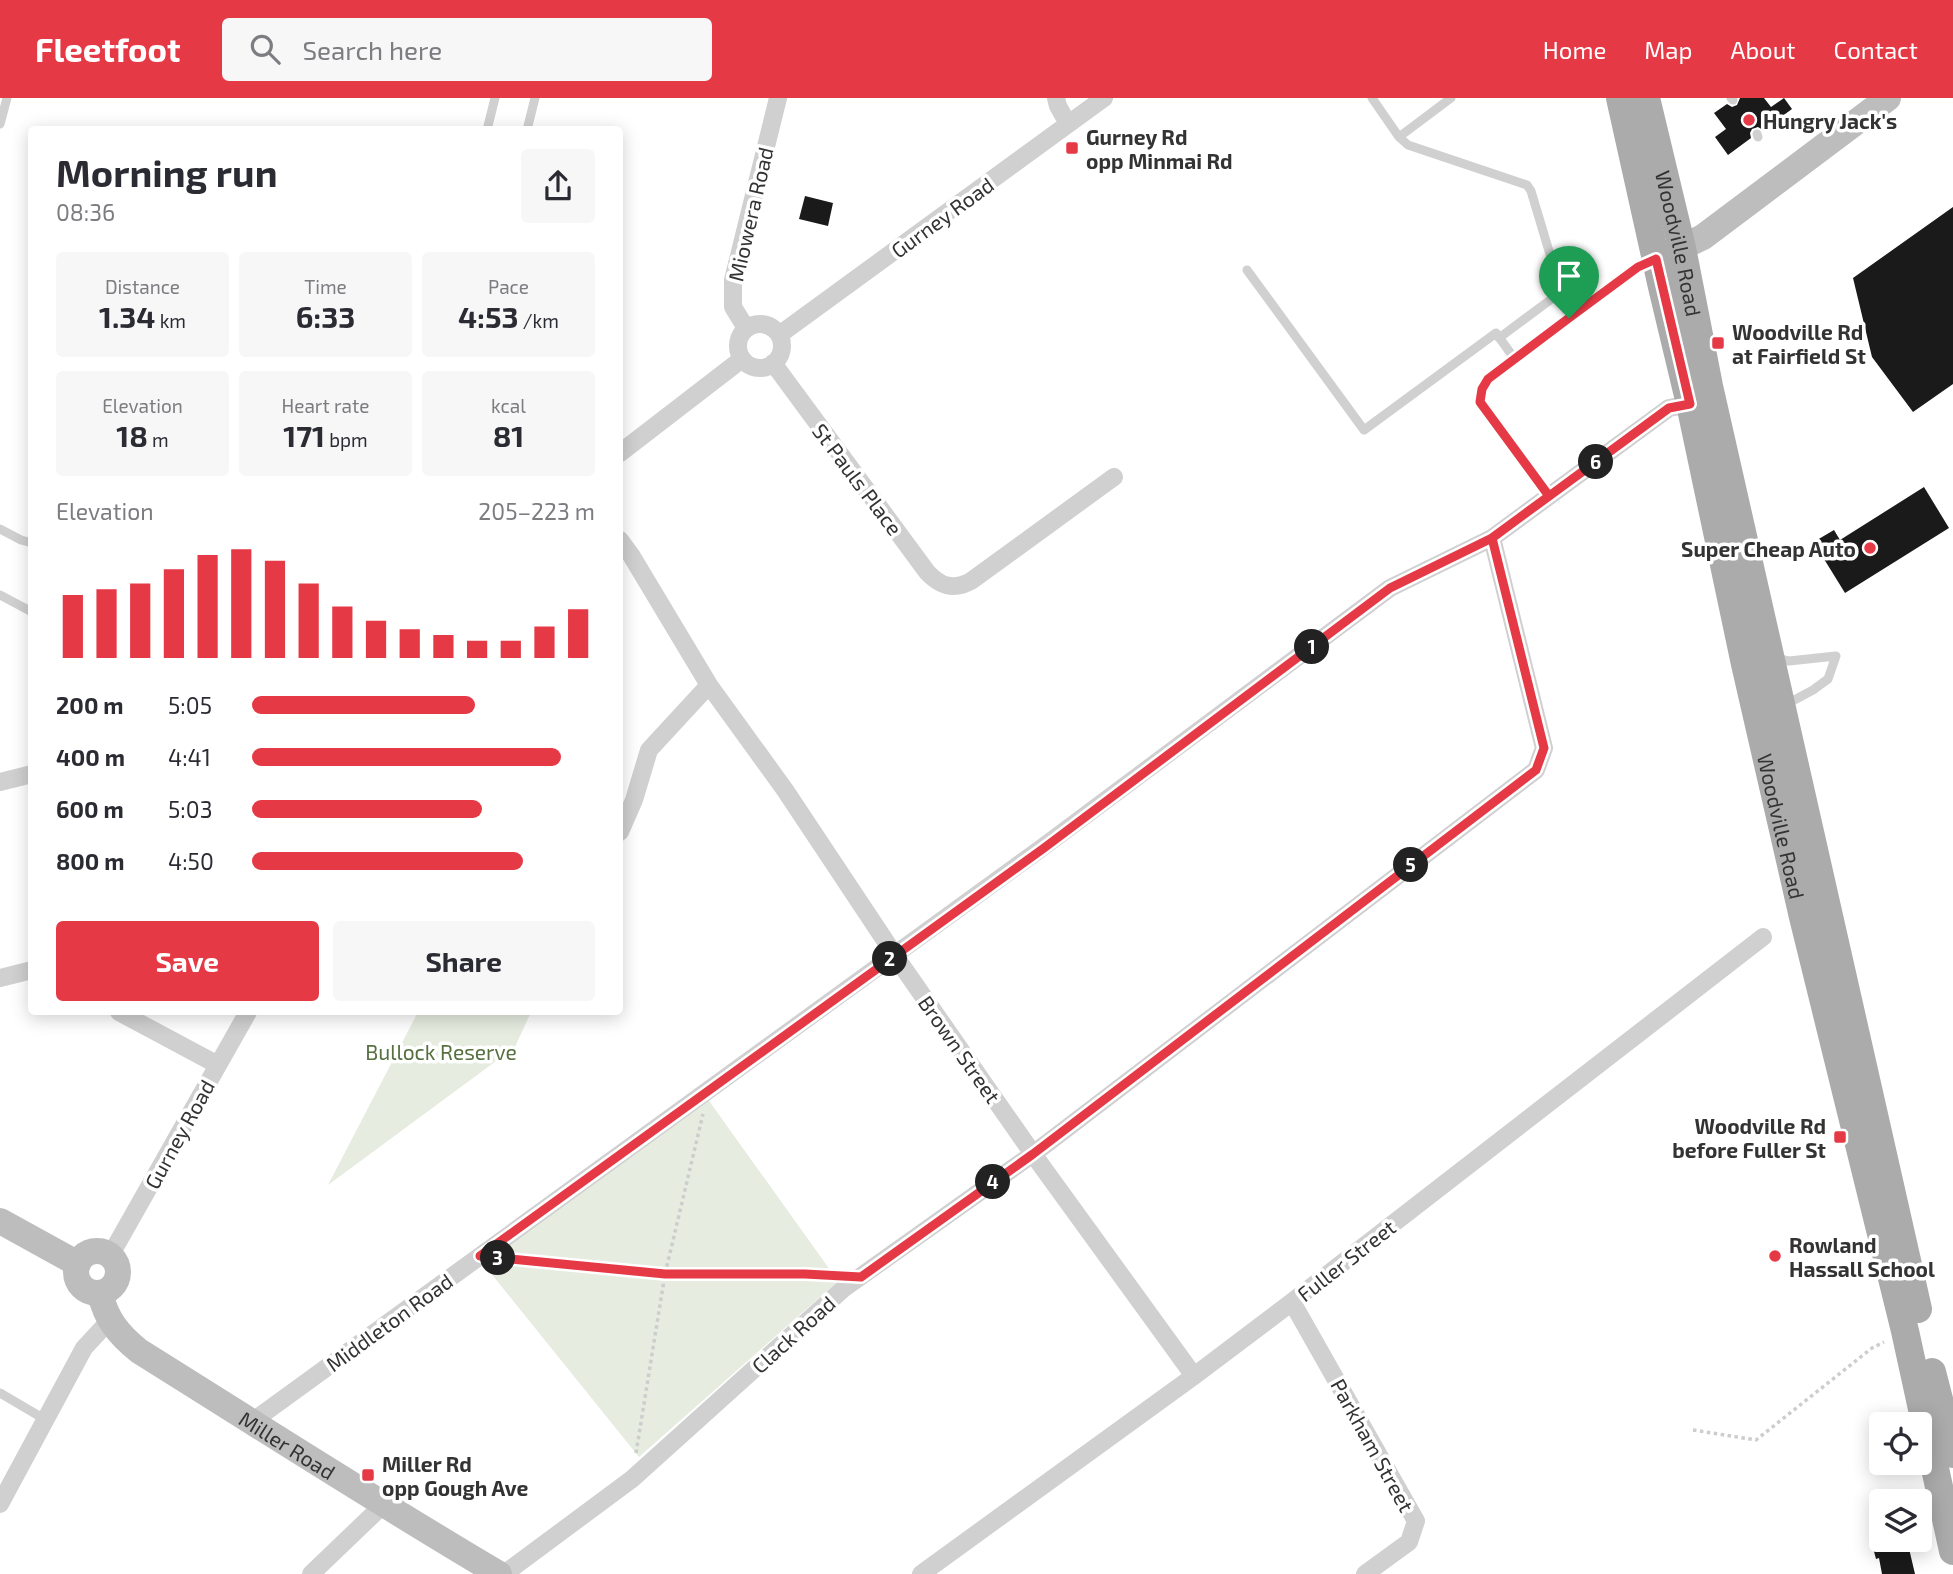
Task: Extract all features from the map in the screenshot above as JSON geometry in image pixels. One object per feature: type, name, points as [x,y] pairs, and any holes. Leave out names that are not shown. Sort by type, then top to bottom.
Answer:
[{"type":"main road","name":"Woodville Road","points":[[1620,98],[1803,917],[1953,1454]]},
{"type":"main road","name":"Woodville Road","points":[[1646,98],[1682,248],[1709,386],[1937,1394],[1953,1551]]},
{"type":"street","name":"Miowera Road","points":[[746,328],[733,307],[733,280],[778,98]]},
{"type":"street","points":[[1056,98],[1068,124]]},
{"type":"street","name":"Gurney Road","points":[[779,335],[1104,98]]},
{"type":"street","points":[[1656,259],[1703,237],[1880,100]]},
{"type":"street","points":[[753,324],[768,325],[779,335],[782,346],[773,363],[760,368],[747,364],[742,359],[737,346],[738,339],[746,328],[753,324]]},
{"type":"street","points":[[623,451],[742,359]]},
{"type":"street","name":"St Pauls Place","points":[[773,363],[927,572],[949,596],[1114,477]]},
{"type":"street","name":"Middleton Road","points":[[253,1421],[1044,848],[1390,588],[1492,538],[1669,408],[1690,404]]},
{"type":"street","name":"Clack Road","points":[[504,1574],[632,1479],[843,1289],[1033,1154],[1536,770],[1544,748],[1492,538]]},
{"type":"street","name":"Brown Street","points":[[623,544],[709,685],[785,790],[1033,1154],[1194,1376]]},
{"type":"street","points":[[623,826],[635,800],[649,750],[709,685]]},
{"type":"street","points":[[0,782],[28,775]]},
{"type":"street","name":"Fuller Street","points":[[922,1574],[1292,1302],[1763,937]]},
{"type":"street","points":[[0,978],[28,971]]},
{"type":"street","points":[[125,1015],[218,1065]]},
{"type":"street","name":"Gurney Road","points":[[110,1256],[245,1015]]},
{"type":"street","points":[[0,1221],[78,1264]]},
{"type":"street","points":[[99,1251],[110,1256],[117,1266],[117,1278],[110,1288],[100,1293],[87,1291],[78,1282],[78,1264],[86,1254],[99,1251]]},
{"type":"street","name":"Miller Road","points":[[100,1293],[109,1321],[125,1340],[139,1351],[499,1574]]},
{"type":"street","name":"Parkham Street","points":[[1292,1302],[1416,1521],[1409,1542],[1364,1574]]},
{"type":"street","points":[[0,1504],[84,1348],[109,1321]]},
{"type":"street","points":[[311,1574],[384,1505]]},
{"type":"lane","points":[[0,124],[7,98]]},
{"type":"lane","points":[[488,126],[495,98]]},
{"type":"lane","points":[[528,126],[535,98]]},
{"type":"lane","points":[[1372,98],[1399,137],[1408,145],[1527,185],[1569,318]]},
{"type":"lane","points":[[1399,137],[1451,98]]},
{"type":"lane","points":[[1549,496],[1480,402],[1482,389],[1488,379],[1514,358],[1638,267],[1656,259]]},
{"type":"lane","points":[[1247,270],[1364,430],[1496,333],[1514,358]]},
{"type":"lane","points":[[1499,338],[1561,292]]},
{"type":"lane","points":[[0,529],[28,542]]},
{"type":"lane","points":[[0,595],[28,610]]},
{"type":"lane","points":[[1770,657],[1789,661],[1836,656],[1828,679],[1813,691],[1782,707]]},
{"type":"lane","points":[[0,1393],[46,1420]]},
{"type":"path","points":[[632,1479],[665,1274],[709,1090]]},
{"type":"path","points":[[480,1256],[665,1274],[805,1274],[861,1277]]},
{"type":"path","points":[[1693,1430],[1756,1440],[1872,1348],[1884,1342]]},
{"type":"green space","name":"Bullock Reserve","points":[[416,1015],[530,1015],[515,1047],[328,1185]]},
{"type":"green space","points":[[707,1098],[838,1281],[639,1457],[481,1261]]},
{"type":"building","points":[[1740,98],[1764,98],[1771,107],[1784,98],[1792,109],[1763,130],[1758,127],[1752,129],[1751,138],[1728,155],[1715,137],[1726,129],[1714,113],[1727,104],[1732,107],[1737,105]]},
{"type":"building","points":[[805,196],[833,203],[828,226],[799,219]]},
{"type":"building","points":[[1953,207],[1953,384],[1913,412],[1872,357],[1853,278]]},
{"type":"building","name":"Super Cheap Auto","points":[[1924,487],[1949,528],[1845,593],[1824,559],[1827,555],[1817,540],[1834,530],[1840,540]]},
{"type":"building","points":[[1874,1552],[1910,1552],[1915,1574],[1882,1574],[1879,1558],[1876,1559]]},
{"type":"place","name":"Hungry Jack's","points":[[1749,120]]},
{"type":"place","name":"Gurney Rd opp Minmai Rd","points":[[1072,148]]},
{"type":"place","name":"Woodville Rd at Fairfield St","points":[[1718,343]]},
{"type":"place","name":"Super Cheap Auto","points":[[1870,548]]},
{"type":"place","name":"Woodville Rd before Fuller St","points":[[1840,1137]]},
{"type":"place","name":"Rowland Hassall School","points":[[1775,1256]]},
{"type":"place","name":"Miller Rd opp Gough Ave","points":[[368,1475]]},
{"type":"route","points":[[1569,318],[1488,379],[1482,389],[1480,402],[1549,496],[1492,538],[1390,588],[1044,848],[480,1256],[665,1274],[805,1274],[861,1277],[1033,1154],[1536,770],[1544,748],[1492,538],[1669,408],[1690,404],[1656,259],[1638,267],[1569,318]]}]
